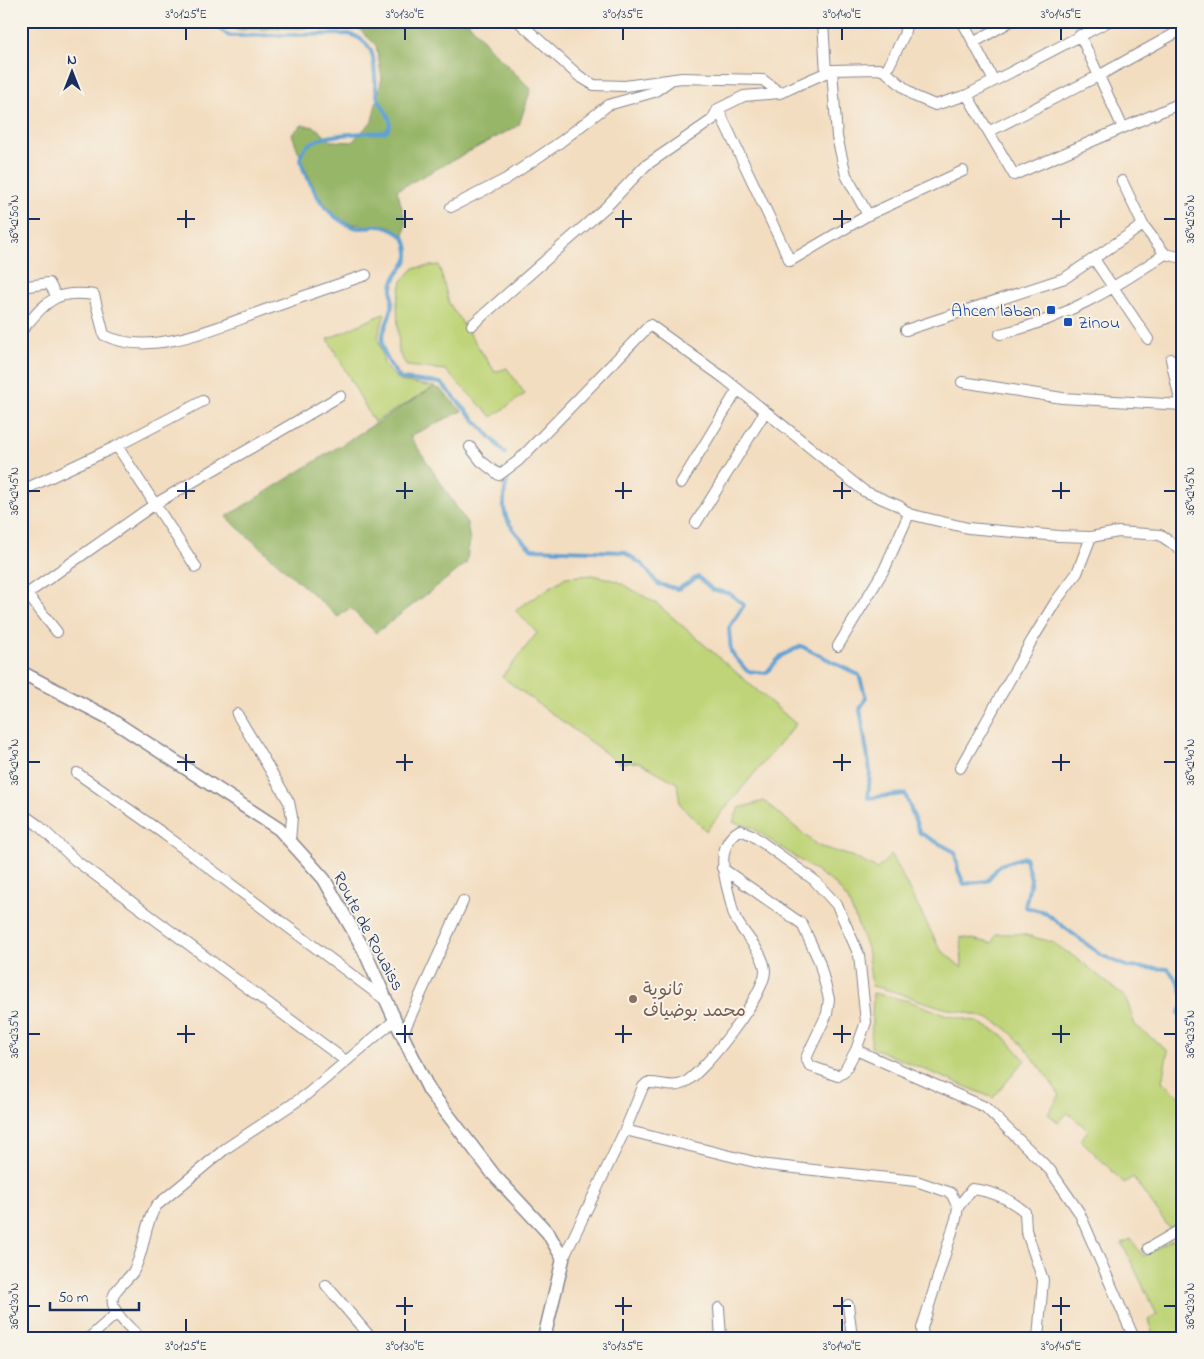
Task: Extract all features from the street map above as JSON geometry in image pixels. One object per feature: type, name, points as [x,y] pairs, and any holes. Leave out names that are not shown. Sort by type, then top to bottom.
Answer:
[{"type":"street","points":[[518,21],[579,76],[594,85],[625,86],[673,78],[763,80],[780,93]]},
{"type":"street","points":[[823,21],[837,137],[846,175],[868,215]]},
{"type":"street","points":[[886,72],[904,35],[907,21]]},
{"type":"street","points":[[962,21],[994,82]]},
{"type":"street","points":[[973,42],[1011,21]]},
{"type":"street","points":[[472,325],[606,207],[645,166],[712,120],[718,109],[744,96],[780,93],[829,72],[879,69],[886,72],[914,96],[935,105],[967,95],[994,82],[1109,21]]},
{"type":"street","points":[[990,131],[1100,75],[1183,29]]},
{"type":"street","points":[[1080,35],[1123,128]]},
{"type":"street","points":[[451,207],[506,179],[608,105],[654,92],[673,78]]},
{"type":"street","points":[[967,95],[990,131],[1014,175],[1183,102]]},
{"type":"street","points":[[718,109],[790,262],[868,215],[963,171]]},
{"type":"street","points":[[1122,181],[1144,225],[1165,254],[1183,258]]},
{"type":"street","points":[[906,330],[1064,278],[1144,225]]},
{"type":"street","points":[[1000,334],[1027,328],[1061,316],[1113,288],[1165,254]]},
{"type":"street","points":[[1094,258],[1148,340]]},
{"type":"street","points":[[21,331],[45,305],[57,297],[66,293],[94,294],[104,335],[116,341],[158,342],[190,336],[366,275]]},
{"type":"street","points":[[21,287],[49,283],[57,297]]},
{"type":"street","points":[[470,448],[481,461],[499,475],[518,461],[650,325],[738,389],[864,491],[899,506],[909,514],[968,528],[1090,537],[1118,532],[1160,535],[1183,551]]},
{"type":"street","points":[[962,382],[1062,398],[1182,405],[1171,359]]},
{"type":"street","points":[[682,483],[738,389]]},
{"type":"street","points":[[58,632],[24,596],[155,504],[340,396]]},
{"type":"street","points":[[21,491],[117,446],[203,401]]},
{"type":"street","points":[[696,523],[765,412]]},
{"type":"street","points":[[117,446],[196,567]]},
{"type":"street","points":[[838,646],[885,568],[909,514]]},
{"type":"street","points":[[960,768],[1032,640],[1056,601],[1077,574],[1090,537]]},
{"type":"street","name":"Route de Rouaiss","points":[[21,672],[107,717],[279,829],[324,879],[364,950],[429,1090],[494,1175],[548,1232],[563,1259]]},
{"type":"street","points":[[236,714],[288,802],[292,817],[290,841]]},
{"type":"street","points":[[76,773],[164,834],[388,1003]]},
{"type":"street","points":[[21,813],[38,825],[75,860],[346,1061]]},
{"type":"street","points":[[544,1338],[563,1259],[625,1130],[643,1087],[647,1083],[653,1082],[673,1086],[691,1079],[755,1000],[764,983],[765,969],[735,917],[722,868],[725,846],[732,835],[740,830],[752,835],[814,880],[837,905],[859,955],[866,1022],[856,1050],[844,1072],[838,1076],[810,1066],[806,1058],[827,1014],[829,999],[819,961],[802,924],[722,868]]},
{"type":"street","points":[[402,1035],[463,901]]},
{"type":"street","points":[[140,1338],[117,1312],[113,1303],[115,1292],[132,1273],[138,1262],[150,1216],[156,1206],[225,1149],[306,1095],[395,1020]]},
{"type":"street","points":[[856,1050],[985,1106],[1050,1170],[1079,1212],[1134,1338]]},
{"type":"street","points":[[625,1130],[767,1165],[916,1181],[951,1193],[958,1207]]},
{"type":"street","points":[[923,1338],[922,1328],[956,1219],[958,1207],[972,1189],[986,1191],[1017,1206],[1024,1212],[1026,1230],[1043,1280],[1038,1338]]},
{"type":"street","points":[[1149,1248],[1183,1228]]},
{"type":"street","points":[[326,1285],[371,1338]]},
{"type":"street","points":[[848,1304],[852,1338]]},
{"type":"street","points":[[718,1308],[721,1338]]},
{"type":"street","points":[[89,1338],[117,1312]]},
{"type":"green space","points":[[219,21],[467,21],[491,49],[531,89],[519,125],[397,190],[406,223],[404,236],[392,227],[359,225],[346,222],[334,214],[315,189],[301,160],[292,134],[302,125],[315,127],[331,141],[352,142],[372,121],[382,78],[376,45],[358,28],[326,27],[237,30]]},
{"type":"green space","points":[[439,265],[449,303],[495,372],[507,368],[525,394],[492,417],[445,370],[407,366],[399,353],[397,303],[402,281],[414,268]]},
{"type":"green space","points":[[385,313],[378,337],[385,367],[400,381],[434,387],[374,422],[328,339]]},
{"type":"green space","points":[[434,387],[440,389],[462,411],[410,436],[467,523],[470,541],[466,564],[376,633],[350,608],[338,617],[226,517]]},
{"type":"green space","points":[[593,575],[617,581],[656,603],[796,724],[706,831],[680,804],[677,783],[639,762],[619,763],[502,677],[537,633],[515,610],[566,577]]},
{"type":"green space","points":[[764,801],[818,846],[851,856],[877,869],[891,855],[940,949],[962,968],[961,937],[992,943],[996,934],[1022,934],[1052,942],[1082,962],[1126,998],[1135,1025],[1168,1051],[1162,1081],[1183,1100],[1183,1191],[1179,1194],[1183,1200],[1183,1221],[1170,1229],[1133,1177],[1124,1183],[1081,1140],[1088,1130],[1068,1113],[1058,1122],[1048,1114],[1060,1095],[1024,1047],[1001,1025],[984,1017],[939,1007],[872,986],[867,948],[848,900],[835,884],[751,827],[733,822],[739,808]]},
{"type":"green space","points":[[873,993],[909,1001],[947,1015],[975,1021],[1003,1035],[1025,1060],[993,1098],[871,1047]]},
{"type":"green space","points":[[1183,1234],[1183,1338],[1154,1338],[1148,1320],[1157,1315],[1122,1243],[1131,1239],[1143,1256]]},
{"type":"waterway","points":[[209,21],[229,36],[349,34],[361,39],[370,49],[377,95],[389,119],[389,128],[385,132],[322,138],[304,149],[301,158],[303,169],[315,193],[336,218],[358,228],[381,226],[390,229],[402,236],[406,242],[408,255],[393,283],[391,310],[382,341],[387,359],[394,370],[401,379],[441,383],[505,453]]},
{"type":"waterway","points":[[509,475],[504,498],[506,516],[515,532],[532,549],[624,552],[643,565],[658,584],[678,589],[698,577],[713,590],[729,593],[744,605],[729,628],[731,652],[747,671],[766,673],[781,656],[801,646],[859,675],[866,698],[860,709],[870,771],[868,798],[905,794],[920,833],[955,852],[958,870],[964,884],[987,881],[1000,865],[1025,857],[1031,879],[1025,907],[1044,912],[1101,955],[1128,967],[1168,969],[1179,983],[1183,995]]},
{"type":"waterway","points":[[1183,1006],[1179,1013],[1183,1020]]},
{"type":"place","name":"Ahcen laban","points":[[1051,310]]},
{"type":"place","name":"Zinou","points":[[1068,322]]},
{"type":"place","name":"ثانوية محمد بوضياف","points":[[633,999]]}]
